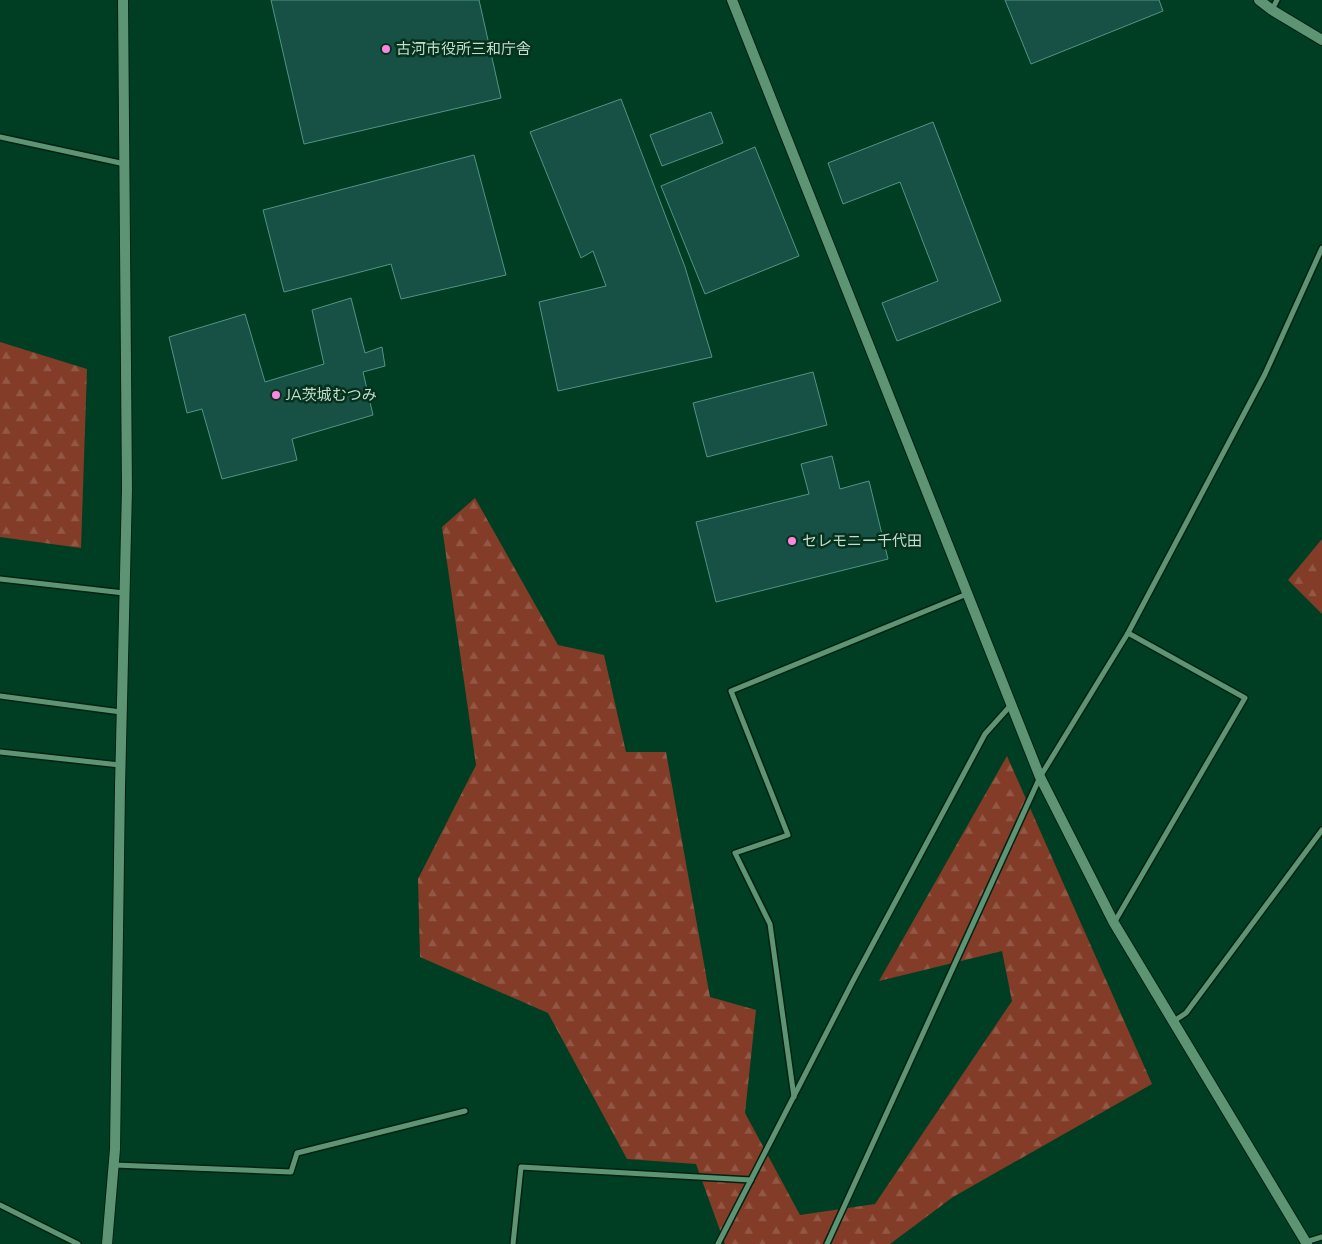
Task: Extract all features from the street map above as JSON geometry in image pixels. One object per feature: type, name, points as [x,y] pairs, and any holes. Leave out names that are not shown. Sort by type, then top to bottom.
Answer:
[{"type":"street","points":[[107,1244],[116,1149],[120,765],[127,489],[124,0]]},
{"type":"street","points":[[732,0],[1040,777],[1114,923],[1306,1243],[1322,1237]]},
{"type":"street","points":[[1259,0],[1322,40]]},
{"type":"street","points":[[1272,10],[1277,0]]},
{"type":"street","points":[[0,137],[125,164]]},
{"type":"street","points":[[828,1244],[1040,777],[1128,633],[1265,374],[1322,248]]},
{"type":"street","points":[[0,579],[125,593]]},
{"type":"street","points":[[794,1097],[770,924],[735,853],[788,835],[731,691],[968,594]]},
{"type":"street","points":[[1114,923],[1245,698],[1128,633]]},
{"type":"street","points":[[0,696],[121,712]]},
{"type":"street","points":[[718,1244],[858,973],[985,734],[1012,704]]},
{"type":"street","points":[[0,752],[120,765]]},
{"type":"street","points":[[1174,1021],[1186,1013],[1322,830]]},
{"type":"street","points":[[114,1165],[291,1172],[297,1153],[465,1111]]},
{"type":"street","points":[[512,1244],[521,1168],[751,1180]]},
{"type":"street","points":[[0,1205],[78,1244]]},
{"type":"green space","points":[[0,342],[87,369],[81,548],[0,537]]},
{"type":"green space","points":[[475,498],[558,645],[604,655],[626,752],[666,752],[710,997],[756,1010],[745,1113],[800,1215],[875,1204],[1012,1001],[1002,951],[879,981],[1007,756],[1152,1084],[953,1197],[890,1244],[725,1244],[696,1164],[627,1159],[548,1013],[420,957],[418,879],[476,765],[442,527]]},
{"type":"green space","points":[[1322,539],[1322,614],[1288,580]]},
{"type":"building","name":"古河市役所三和庁舎","points":[[271,0],[479,0],[501,98],[304,144]]},
{"type":"building","points":[[1005,0],[1159,0],[1163,11],[1031,64]]},
{"type":"building","points":[[621,99],[685,267],[712,357],[558,391],[539,302],[606,286],[593,251],[581,258],[530,132]]},
{"type":"building","points":[[711,112],[723,143],[662,166],[650,135]]},
{"type":"building","points":[[933,122],[1001,301],[897,341],[882,303],[938,281],[900,182],[843,204],[828,163]]},
{"type":"building","points":[[755,147],[799,256],[705,294],[661,186]]},
{"type":"building","points":[[474,155],[506,275],[401,299],[391,264],[284,292],[263,210]]},
{"type":"building","name":"JA茨城むつみ","points":[[351,298],[365,353],[382,347],[385,366],[363,372],[373,415],[292,439],[297,460],[222,479],[202,409],[187,413],[169,337],[245,314],[265,382],[324,364],[312,310]]},
{"type":"building","points":[[813,372],[827,425],[707,457],[693,403]]},
{"type":"building","name":"セレモニー千代田","points":[[832,456],[840,489],[869,481],[888,559],[716,602],[696,522],[809,494],[801,464]]},
{"type":"place","name":"古河市役所三和庁舎","points":[[386,49]]},
{"type":"place","name":"JA茨城むつみ","points":[[276,395]]},
{"type":"place","name":"セレモニー千代田","points":[[792,541]]}]
